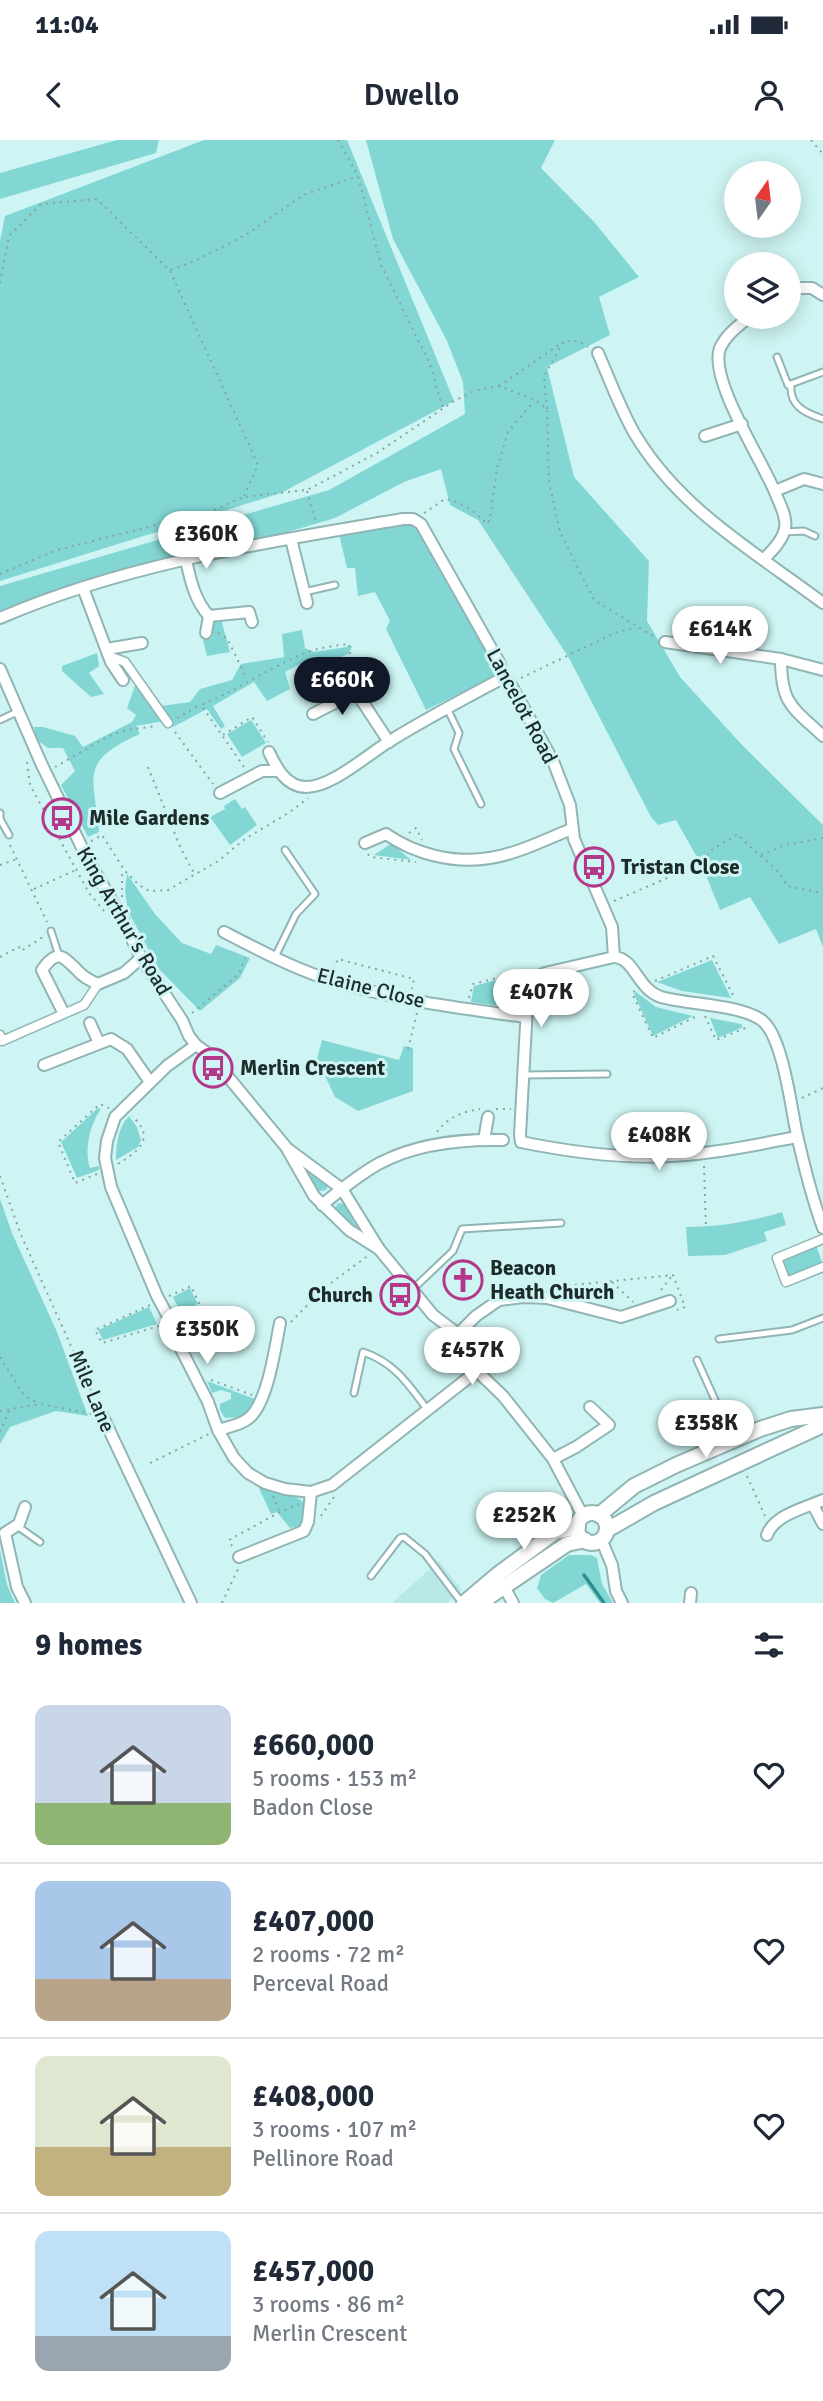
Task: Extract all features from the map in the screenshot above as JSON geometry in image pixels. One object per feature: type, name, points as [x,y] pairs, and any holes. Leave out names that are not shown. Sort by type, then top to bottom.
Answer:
[{"type":"street","points":[[801,288],[812,288],[823,295]]},
{"type":"street","points":[[736,329],[726,339],[719,353],[718,363],[724,386],[775,491],[786,522],[784,532],[764,559]]},
{"type":"street","points":[[598,353],[635,435],[668,481],[712,523],[823,603]]},
{"type":"street","points":[[705,436],[742,424]]},
{"type":"street","points":[[775,491],[804,479],[823,484]]},
{"type":"street","points":[[0,618],[83,588],[224,551],[403,519],[415,520]]},
{"type":"street","name":"Lancelot Road","points":[[415,520],[421,524],[553,761],[570,805],[574,839],[612,927],[614,957]]},
{"type":"street","points":[[291,538],[306,598]]},
{"type":"street","points":[[186,560],[199,602],[209,616],[206,633]]},
{"type":"street","points":[[83,588],[108,653],[123,680]]},
{"type":"street","points":[[209,616],[249,612],[252,622]]},
{"type":"street","points":[[665,642],[781,659],[823,670]]},
{"type":"street","points":[[108,653],[142,643]]},
{"type":"street","points":[[686,660],[687,646]]},
{"type":"street","points":[[108,653],[125,662],[168,723]]},
{"type":"street","points":[[781,659],[782,686],[788,703],[823,736]]},
{"type":"street","name":"King Arthur's Road","points":[[0,669],[81,846],[141,958],[183,1020],[189,1036],[210,1055],[286,1147],[298,1171],[322,1205],[349,1230],[379,1249]]},
{"type":"street","points":[[349,673],[356,691],[388,742]]},
{"type":"street","points":[[269,752],[278,771],[290,783],[304,788],[317,785],[447,708],[507,681]]},
{"type":"street","points":[[313,714],[356,691]]},
{"type":"street","points":[[220,793],[262,771],[278,771]]},
{"type":"street","points":[[365,843],[386,834],[399,843],[429,855],[491,858],[572,829]]},
{"type":"street","name":"Elaine Close","points":[[224,932],[330,980],[414,1001],[526,1017]]},
{"type":"street","points":[[63,1012],[42,970],[49,959],[59,956],[68,960],[79,974],[98,984]]},
{"type":"street","points":[[797,1137],[670,1157],[564,1151],[521,1142],[528,988],[533,979],[614,957],[629,964],[643,986],[656,995],[740,1012],[763,1020],[775,1038],[785,1070],[797,1137],[823,1228]]},
{"type":"street","points":[[0,1035],[2,1041],[84,1005],[98,984],[124,973],[141,958]]},
{"type":"street","points":[[90,1023],[99,1043]]},
{"type":"street","points":[[44,1065],[111,1039],[127,1049],[150,1082]]},
{"type":"street","points":[[196,1045],[167,1066],[115,1117],[105,1158],[111,1187],[159,1299],[208,1402],[218,1430],[234,1458],[248,1473],[265,1483],[285,1489],[311,1492],[332,1485],[478,1371]]},
{"type":"street","points":[[484,1140],[485,1113]]},
{"type":"street","points":[[322,1205],[380,1163],[450,1141],[503,1140]]},
{"type":"street","name":"King Arthur's Road","points":[[286,1147],[342,1189],[379,1249],[433,1315],[458,1334],[478,1371],[503,1396],[553,1459],[580,1521]]},
{"type":"street","points":[[823,1238],[777,1258],[786,1282],[823,1267]]},
{"type":"street","points":[[458,1334],[476,1316],[499,1300],[547,1298],[621,1317],[670,1301]]},
{"type":"street","points":[[218,1430],[248,1420],[257,1409],[280,1325]]},
{"type":"street","points":[[553,1459],[609,1425],[590,1407]]},
{"type":"street","name":"Mile Lane","points":[[102,1415],[191,1603]]},
{"type":"street","points":[[599,1515],[634,1486],[733,1440],[791,1419],[823,1415]]},
{"type":"street","points":[[480,1603],[567,1544],[593,1542],[654,1503],[823,1425]]},
{"type":"street","points":[[239,1557],[304,1531],[308,1522],[311,1492]]},
{"type":"street","points":[[768,1531],[782,1518],[818,1503],[823,1524]]},
{"type":"street","points":[[5,1533],[17,1526],[24,1507]]},
{"type":"street","points":[[463,1603],[496,1574],[555,1532],[591,1513],[599,1515],[605,1521],[604,1534],[616,1591],[622,1603]]},
{"type":"street","points":[[580,1521],[579,1535],[585,1541]]},
{"type":"street","points":[[0,1522],[17,1587],[25,1603]]},
{"type":"street","points":[[496,1574],[513,1603]]},
{"type":"lane","points":[[777,357],[788,384],[791,384]]},
{"type":"lane","points":[[791,384],[823,372]]},
{"type":"lane","points":[[791,384],[790,393],[802,412],[823,419]]},
{"type":"lane","points":[[784,532],[804,531],[815,536]]},
{"type":"lane","points":[[306,598],[335,585]]},
{"type":"lane","points":[[447,708],[459,733],[454,749],[481,804]]},
{"type":"lane","points":[[0,720],[19,712]]},
{"type":"lane","points":[[0,813],[0,819],[9,835]]},
{"type":"lane","points":[[275,957],[296,914],[315,894],[285,850]]},
{"type":"lane","points":[[51,931],[59,956]]},
{"type":"lane","points":[[524,1075],[607,1074]]},
{"type":"lane","points":[[413,1289],[453,1251],[461,1229],[561,1223]]},
{"type":"lane","points":[[719,1339],[792,1330],[823,1318]]},
{"type":"lane","points":[[354,1393],[363,1352],[377,1357],[396,1370],[428,1410]]},
{"type":"lane","points":[[697,1360],[733,1440]]},
{"type":"lane","points":[[17,1526],[40,1542]]},
{"type":"lane","points":[[371,1576],[400,1538],[404,1537],[425,1553],[463,1603]]},
{"type":"path","points":[[338,140],[358,176],[381,265],[429,364],[442,406],[474,391],[499,386],[564,341],[579,341],[598,353]]},
{"type":"path","points":[[811,140],[823,154]]},
{"type":"path","points":[[817,146],[821,140]]},
{"type":"path","points":[[170,271],[247,234],[303,195],[358,176]]},
{"type":"path","points":[[0,283],[9,236],[41,204],[97,199],[170,271],[258,465],[243,497]]},
{"type":"path","points":[[564,341],[544,376],[549,481],[561,532],[594,600],[665,642]]},
{"type":"path","points":[[499,386],[547,409]]},
{"type":"path","points":[[0,575],[57,550],[212,512],[243,497],[307,490],[377,453],[454,401]]},
{"type":"path","points":[[415,520],[445,499],[465,506],[487,524],[497,468],[508,432],[535,401]]},
{"type":"path","points":[[307,490],[319,533]]},
{"type":"path","points":[[212,512],[224,551]]},
{"type":"path","points":[[507,681],[615,633],[636,627]]},
{"type":"path","points":[[206,633],[223,634],[247,680]]},
{"type":"path","points":[[46,773],[109,736],[126,730],[147,729],[168,723],[302,653],[349,644],[349,673]]},
{"type":"path","points":[[201,705],[250,777]]},
{"type":"path","points":[[223,735],[253,717],[270,746],[269,752]]},
{"type":"path","points":[[168,723],[220,793]]},
{"type":"path","points":[[148,768],[181,849],[195,875]]},
{"type":"path","points":[[81,846],[102,835],[125,871],[139,885],[149,891],[168,890],[218,861],[245,839],[290,812],[308,799],[317,785]]},
{"type":"path","points":[[604,906],[699,865],[710,851],[738,834],[747,846],[777,870],[787,886],[823,893]]},
{"type":"path","points":[[9,835],[7,839],[33,889],[45,920]]},
{"type":"path","points":[[761,855],[785,845],[823,838]]},
{"type":"path","points":[[365,843],[370,857],[411,863],[429,855]]},
{"type":"path","points":[[0,864],[18,859]]},
{"type":"path","points":[[33,889],[77,870]]},
{"type":"path","points":[[119,913],[122,906],[122,875],[125,871]]},
{"type":"path","points":[[0,957],[19,947],[21,951],[51,931]]},
{"type":"path","points":[[183,1020],[239,974],[250,946]]},
{"type":"path","points":[[740,1012],[713,956],[632,993],[653,1038],[703,1012],[716,1040],[763,1020]]},
{"type":"path","points":[[330,980],[338,959],[414,979],[408,1049]]},
{"type":"path","points":[[467,1009],[472,984],[531,969],[542,975]]},
{"type":"path","points":[[791,1104],[823,1088]]},
{"type":"path","points":[[100,1104],[122,1110],[136,1120],[144,1134],[141,1148],[107,1171],[75,1183],[58,1142],[100,1104]]},
{"type":"path","points":[[496,1109],[522,1112]]},
{"type":"path","points":[[431,1145],[444,1122],[463,1112],[485,1113]]},
{"type":"path","points":[[704,1153],[706,1228]]},
{"type":"path","name":"Mile Lane","points":[[0,1176],[21,1235],[102,1415]]},
{"type":"path","points":[[280,1325],[302,1313],[324,1288],[379,1249]]},
{"type":"path","points":[[611,1281],[646,1309],[673,1275]]},
{"type":"path","points":[[551,1287],[673,1275]]},
{"type":"path","points":[[670,1301],[676,1311],[685,1307],[673,1275]]},
{"type":"path","points":[[191,1286],[200,1305],[171,1322],[102,1343],[95,1330],[191,1286]]},
{"type":"path","points":[[0,1357],[25,1397],[40,1404],[102,1415]]},
{"type":"path","points":[[193,1374],[261,1398]]},
{"type":"path","points":[[0,1411],[40,1404]]},
{"type":"path","points":[[0,1432],[10,1410]]},
{"type":"path","points":[[150,1463],[218,1430]]},
{"type":"path","points":[[742,1464],[768,1531]]},
{"type":"path","points":[[304,1531],[314,1527],[344,1483],[343,1479]]},
{"type":"shaded area","points":[[117,140],[159,140],[156,153],[0,199],[0,173]]},
{"type":"shaded area","points":[[204,140],[347,140],[454,401],[281,493],[0,581],[0,241],[5,216]]},
{"type":"shaded area","points":[[366,140],[555,140],[541,168],[595,223],[639,277],[599,297],[610,335],[547,367],[574,477],[649,561],[647,621],[680,677],[743,746],[823,825],[823,947],[816,929],[779,944],[750,897],[720,910],[703,868],[676,820],[658,825],[651,817],[569,658],[478,520],[450,505],[441,469],[404,482],[335,518],[0,617],[0,586],[329,490],[465,414],[463,382],[447,341],[393,239]]},
{"type":"shaded area","points":[[416,523],[498,665],[499,674],[426,710],[386,629],[390,621],[375,592],[358,596],[355,568],[347,568],[339,534]]},
{"type":"shaded area","points":[[221,619],[230,652],[207,656],[203,640],[212,638],[214,622]]},
{"type":"shaded area","points":[[302,630],[305,648],[314,652],[353,646],[348,654],[339,658],[340,669],[329,678],[315,656],[285,672],[290,689],[267,701],[254,682],[213,706],[225,726],[221,729],[207,709],[173,727],[161,706],[190,702],[200,689],[232,680],[241,664],[284,657],[282,634]]},
{"type":"shaded area","points":[[97,653],[99,666],[89,673],[104,694],[91,697],[62,671],[62,666]]},
{"type":"shaded area","points":[[136,683],[164,721],[136,726],[140,734],[120,744],[98,762],[93,783],[99,832],[88,837],[61,785],[75,771],[63,748],[48,748],[37,740],[34,727],[75,736],[83,747],[132,722],[136,715],[127,708]]},
{"type":"shaded area","points":[[251,720],[266,743],[242,757],[227,734]]},
{"type":"shaded area","points":[[235,799],[242,809],[245,807],[257,825],[230,845],[210,817],[225,809],[224,806]]},
{"type":"shaded area","points":[[393,845],[411,860],[374,855]]},
{"type":"shaded area","points":[[127,874],[155,914],[182,943],[211,954],[216,945],[250,958],[240,978],[200,1011],[159,969],[128,911],[125,891]]},
{"type":"shaded area","points":[[712,960],[731,998],[682,991],[657,982]]},
{"type":"shaded area","points":[[529,971],[509,1003],[497,1005],[471,1002],[474,986]]},
{"type":"shaded area","points":[[636,992],[656,1007],[693,1016],[653,1036],[634,994]]},
{"type":"shaded area","points":[[710,1018],[741,1024],[743,1027],[718,1038]]},
{"type":"shaded area","points":[[322,1040],[399,1060],[404,1046],[413,1048],[413,1091],[358,1111],[335,1097],[317,1059]]},
{"type":"shaded area","points":[[98,1108],[101,1109],[91,1130],[88,1161],[90,1168],[99,1166],[99,1170],[77,1178],[61,1142]]},
{"type":"shaded area","points":[[129,1116],[137,1127],[141,1140],[138,1147],[116,1160],[120,1131]]},
{"type":"shaded area","points":[[304,1167],[329,1184],[326,1190],[319,1191]]},
{"type":"shaded area","points":[[0,1199],[12,1233],[57,1332],[88,1416],[56,1411],[10,1427],[0,1444]]},
{"type":"shaded area","points":[[338,1203],[344,1204],[356,1230],[334,1210]]},
{"type":"shaded area","points":[[782,1212],[786,1225],[764,1232],[767,1241],[725,1255],[688,1256],[686,1227],[734,1223]]},
{"type":"shaded area","points":[[816,1245],[823,1265],[787,1279],[779,1259]]},
{"type":"shaded area","points":[[190,1288],[198,1304],[181,1313],[173,1297]]},
{"type":"shaded area","points":[[149,1307],[157,1324],[103,1340],[98,1330]]},
{"type":"shaded area","points":[[207,1381],[257,1400],[243,1417],[225,1418],[220,1404],[231,1399],[231,1393],[221,1390],[212,1393]]},
{"type":"shaded area","points":[[258,1486],[293,1496],[303,1502],[304,1520],[299,1526],[290,1528],[277,1512],[271,1514]]},
{"type":"shaded area","points":[[0,1550],[7,1585],[15,1603],[0,1603]]},
{"type":"shaded area","points":[[569,1555],[591,1555],[597,1558],[602,1584],[613,1603],[600,1603],[586,1584],[553,1603],[545,1599],[537,1588],[541,1575]]},
{"type":"shaded area","points":[[439,1561],[462,1590],[447,1603],[392,1603]]},
{"type":"waterway","points":[[584,1575],[604,1603]]},
{"type":"place","name":"Mile Gardens","points":[[62,818]]},
{"type":"place","name":"Tristan Close","points":[[594,867]]},
{"type":"place","name":"Merlin Crescent","points":[[213,1068]]},
{"type":"place","name":"Beacon Heath Church","points":[[463,1280]]},
{"type":"place","name":"Church","points":[[400,1295]]}]
